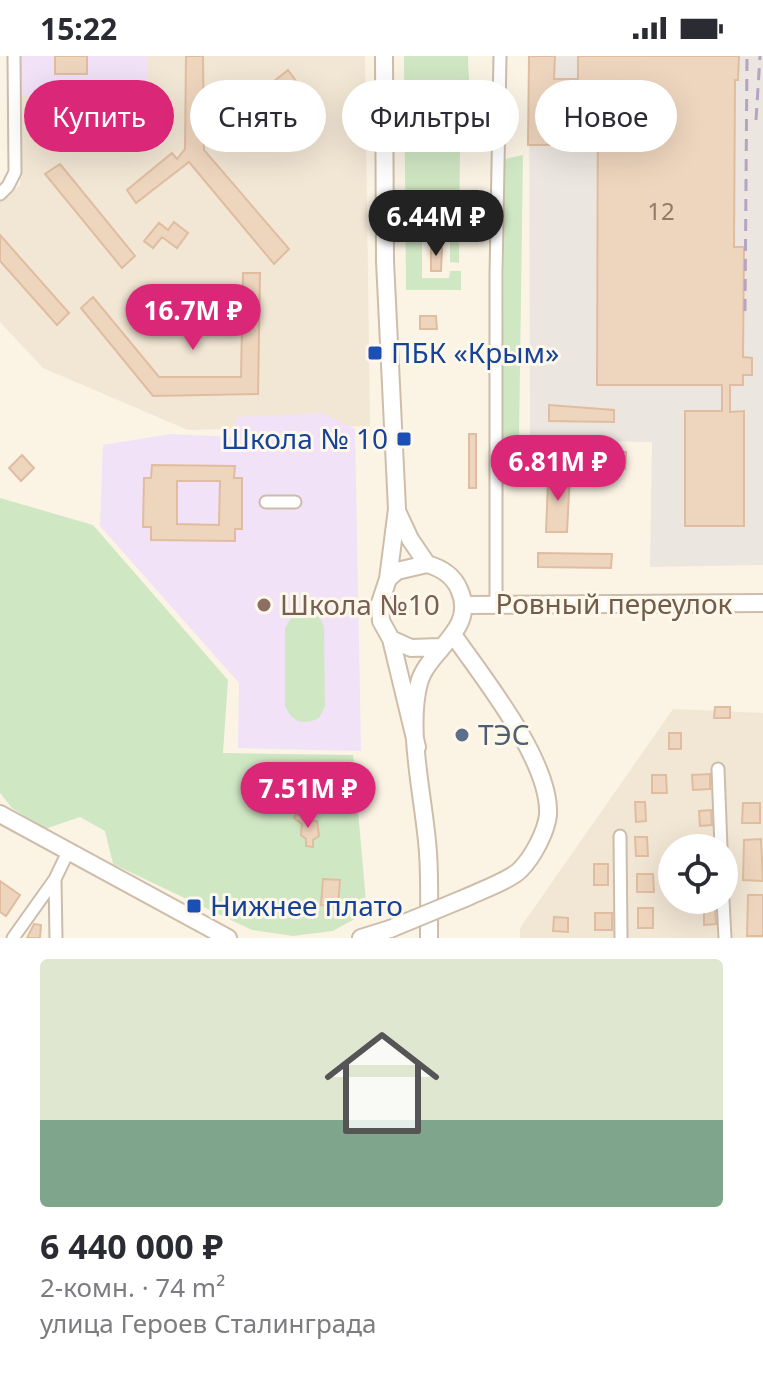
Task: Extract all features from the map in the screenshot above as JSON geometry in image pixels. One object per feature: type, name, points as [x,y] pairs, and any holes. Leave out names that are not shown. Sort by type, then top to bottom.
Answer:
[{"type":"main road","points":[[384,56],[385,261],[397,509],[388,579],[381,595],[380,612],[381,621],[391,639],[417,747]]},
{"type":"main road","points":[[397,509],[410,539],[427,564],[448,574],[457,585],[464,605],[454,636],[440,647],[419,682],[415,716],[428,854],[429,938]]},
{"type":"main road","points":[[388,579],[403,568],[427,564]]},
{"type":"main road","name":"Ровный переулок","points":[[464,605],[763,603]]},
{"type":"main road","points":[[361,938],[465,898],[520,871],[543,835],[548,816],[537,763],[495,694],[454,636]]},
{"type":"main road","points":[[391,639],[411,648],[440,647]]},
{"type":"main road","points":[[0,814],[228,938]]},
{"type":"street","points":[[0,194],[15,172],[14,56]]},
{"type":"street","points":[[496,604],[496,275],[500,56]]},
{"type":"street","points":[[0,129],[15,129]]},
{"type":"street","points":[[266,502],[295,502]]},
{"type":"street","points":[[718,769],[720,834]]},
{"type":"street","points":[[620,836],[621,938]]},
{"type":"street","points":[[13,938],[55,879],[68,852]]},
{"type":"street","points":[[55,879],[56,938]]},
{"type":"street","points":[[724,914],[725,938]]},
{"type":"shaded area","points":[[20,56],[365,56],[365,80],[342,80],[342,152],[366,152],[370,426],[188,430],[43,368],[0,322],[0,201],[20,185]]},
{"type":"shaded area","points":[[20,56],[147,56],[147,80],[24,80],[24,96],[19,96]]},
{"type":"shaded area","points":[[529,56],[763,56],[763,565],[650,567],[652,442],[530,440]]},
{"type":"shaded area","name":"Школа №10","points":[[322,413],[355,429],[361,751],[238,748],[239,683],[100,526],[103,445],[170,434],[232,437],[236,417]]},
{"type":"shaded area","points":[[673,709],[763,713],[763,938],[520,938],[520,928]]},
{"type":"green space","points":[[404,56],[468,56],[469,80],[404,80]]},
{"type":"green space","points":[[405,152],[460,152],[459,263],[450,262],[450,242],[422,242],[422,278],[449,278],[450,271],[461,271],[461,290],[406,290]]},
{"type":"green space","points":[[523,155],[519,439],[502,439],[505,159]]},
{"type":"green space","points":[[0,498],[93,525],[228,680],[223,753],[353,755],[367,912],[333,931],[293,936],[252,930],[113,864],[105,831],[80,817],[45,829],[12,808],[0,793]]},
{"type":"green space","points":[[306,611],[318,616],[324,628],[325,706],[319,718],[303,722],[294,719],[285,705],[285,628],[292,616]]},
{"type":"building","points":[[55,56],[87,56],[87,74],[55,74]]},
{"type":"building","points":[[186,56],[203,56],[203,80],[190,80],[190,152],[206,152],[289,249],[274,264],[189,162],[136,203],[127,190],[172,153],[177,159],[185,149]]},
{"type":"building","points":[[529,56],[555,56],[554,79],[577,80],[535,80],[535,145],[528,145]]},
{"type":"building","points":[[578,56],[739,56],[738,80],[735,80],[734,247],[744,247],[743,357],[752,358],[752,375],[743,375],[743,385],[730,385],[730,412],[744,411],[744,526],[685,526],[685,411],[722,411],[722,385],[597,385],[598,152],[677,152],[677,80],[578,80]]},
{"type":"building","points":[[288,70],[295,80],[276,80]]},
{"type":"building","points":[[60,164],[135,256],[122,268],[45,174]]},
{"type":"building","points":[[174,222],[188,233],[177,248],[162,237],[153,248],[144,241],[159,223],[168,230]]},
{"type":"building","points":[[0,235],[69,313],[57,325],[0,261]]},
{"type":"building","points":[[431,246],[442,246],[441,271],[431,271]]},
{"type":"building","points":[[243,273],[260,273],[258,394],[153,396],[81,308],[93,297],[159,377],[241,377]]},
{"type":"building","points":[[420,316],[436,316],[437,329],[420,329]]},
{"type":"building","points":[[549,405],[614,410],[614,422],[549,421]]},
{"type":"building","points":[[469,434],[476,434],[476,488],[469,488]]},
{"type":"building","points":[[585,451],[626,452],[625,469],[585,468]]},
{"type":"building","points":[[22,455],[34,468],[21,481],[9,468]]},
{"type":"building","points":[[152,465],[235,466],[234,478],[242,478],[242,529],[235,529],[235,541],[151,540],[151,527],[143,527],[144,478],[151,478]],"holes":[[[177,481],[220,481],[219,525],[177,524]]]},
{"type":"building","points":[[555,472],[570,472],[567,532],[546,532],[548,482],[554,482]]},
{"type":"building","points":[[538,553],[612,554],[611,568],[538,567]]},
{"type":"building","points":[[715,707],[730,707],[730,718],[714,718]]},
{"type":"building","points":[[669,733],[681,733],[681,749],[669,749]]},
{"type":"building","points":[[710,774],[710,789],[693,790],[692,775]]},
{"type":"building","points":[[652,775],[666,775],[667,793],[652,793]]},
{"type":"building","points":[[635,802],[645,802],[646,821],[636,822]]},
{"type":"building","points":[[743,803],[760,803],[760,823],[742,823]]},
{"type":"building","points":[[711,810],[712,825],[700,826],[699,811]]},
{"type":"building","points":[[296,814],[303,820],[317,821],[319,836],[313,840],[313,847],[306,846],[306,839],[301,835],[302,824],[294,818]]},
{"type":"building","points":[[635,837],[647,837],[648,856],[636,856]]},
{"type":"building","points":[[761,839],[763,881],[743,880],[744,840]]},
{"type":"building","points":[[594,864],[608,864],[608,885],[594,885]]},
{"type":"building","points":[[637,874],[653,874],[654,892],[637,892]]},
{"type":"building","points":[[323,879],[340,880],[338,906],[321,905]]},
{"type":"building","points":[[0,881],[20,895],[6,916],[0,912]]},
{"type":"building","points":[[748,895],[763,895],[763,936],[747,936]]},
{"type":"building","points":[[638,908],[653,908],[653,928],[638,928]]},
{"type":"building","points":[[595,913],[612,913],[612,930],[595,930]]},
{"type":"building","points":[[704,914],[715,914],[716,924],[704,925]]},
{"type":"building","points":[[554,917],[568,918],[568,932],[553,931]]},
{"type":"building","points":[[34,924],[41,925],[40,938],[27,938]]},
{"type":"railway","points":[[745,311],[747,56]]},
{"type":"railway","points":[[756,120],[760,56]]},
{"type":"place","name":"ПБК «Крым»","points":[[375,353]]},
{"type":"place","name":"Школа № 10","points":[[404,439]]},
{"type":"place","name":"Школа №10","points":[[264,605]]},
{"type":"place","name":"ТЭС","points":[[462,735]]},
{"type":"place","name":"Нижнее плато","points":[[194,906]]}]
